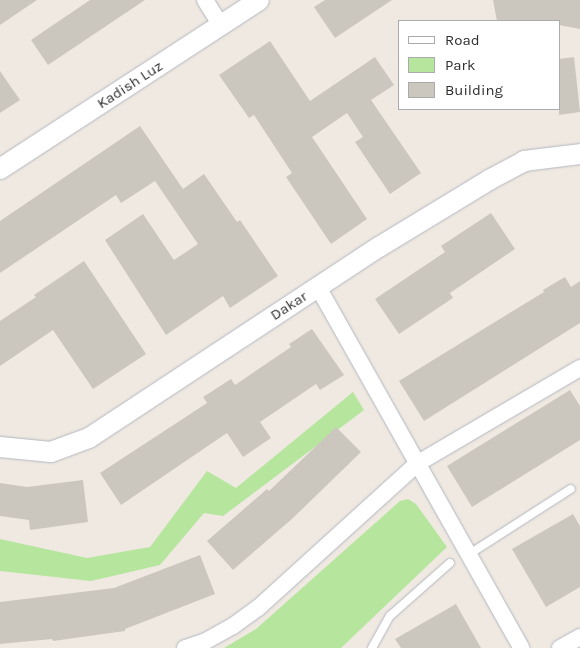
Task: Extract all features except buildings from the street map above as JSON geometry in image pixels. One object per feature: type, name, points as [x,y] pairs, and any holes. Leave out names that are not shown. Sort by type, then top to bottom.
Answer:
[{"type":"street","points":[[205,0],[221,26]]},
{"type":"street","name":"Kadish Luz","points":[[0,169],[260,0]]},
{"type":"street","name":"Dakar","points":[[0,447],[52,452],[89,438],[318,287],[489,180],[524,160],[580,154]]},
{"type":"street","points":[[318,287],[521,648]]},
{"type":"street","points":[[186,648],[204,642],[258,608],[418,463],[580,368]]},
{"type":"street","points":[[560,648],[580,636]]},
{"type":"lane","points":[[468,555],[571,489]]},
{"type":"lane","points":[[372,648],[390,616],[450,563]]},
{"type":"green space","points":[[353,392],[364,410],[223,516],[204,513],[160,565],[91,581],[0,571],[0,539],[87,558],[150,547],[207,471],[236,488]]},
{"type":"green space","points":[[408,499],[416,504],[447,547],[341,648],[224,648],[256,629],[400,501]]}]
